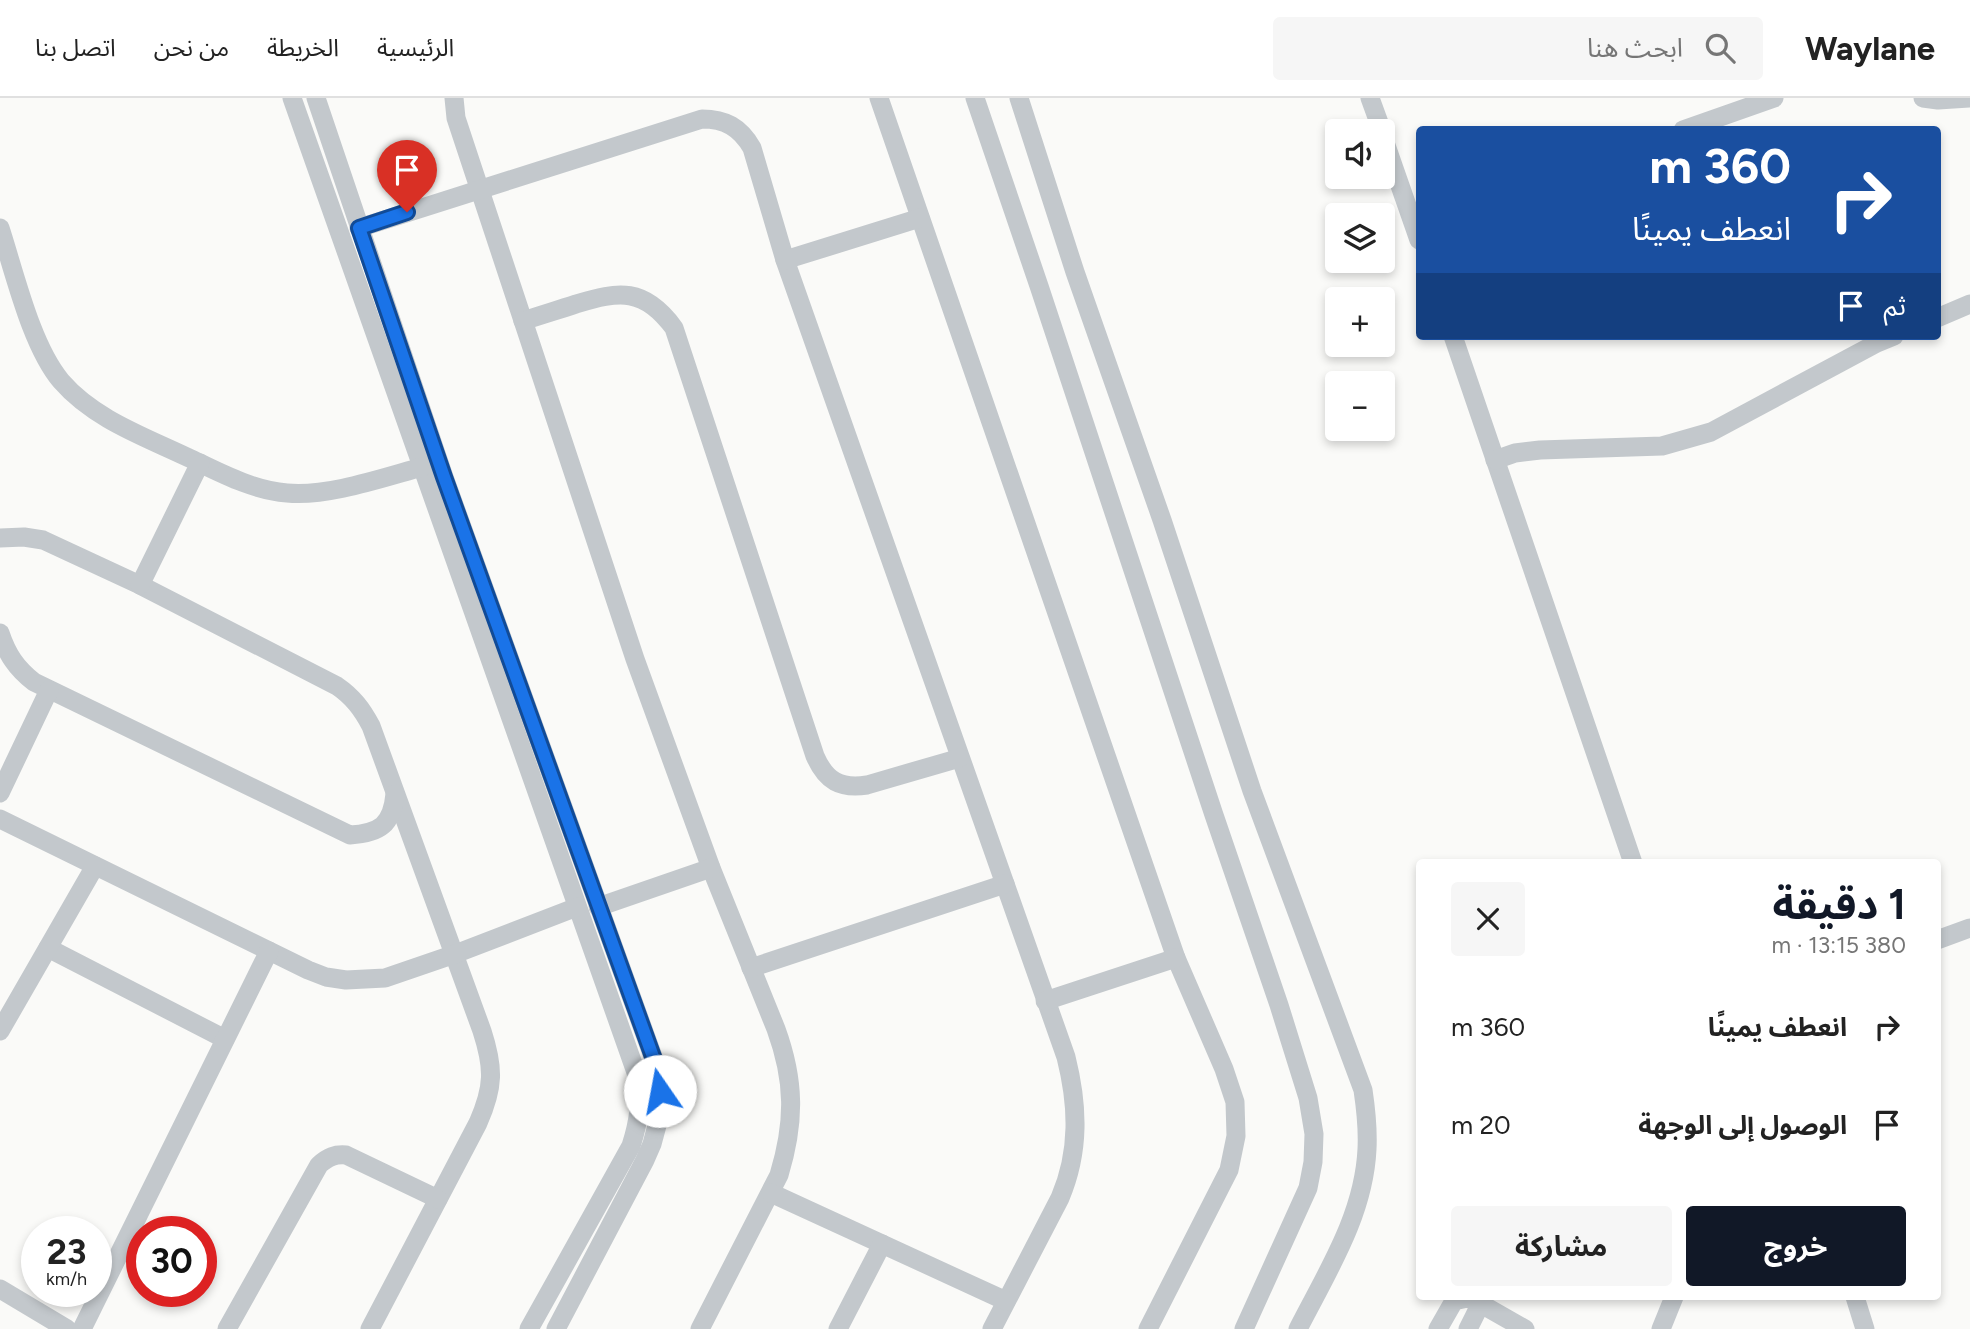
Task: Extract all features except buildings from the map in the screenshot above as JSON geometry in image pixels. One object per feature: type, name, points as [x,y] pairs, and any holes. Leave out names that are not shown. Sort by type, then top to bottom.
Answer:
[{"type":"street","points":[[292,98],[394,359],[562,834],[577,907],[638,1077],[638,1124],[631,1146],[529,1329]]},
{"type":"street","points":[[316,98],[359,228],[422,467],[562,834],[598,907],[656,1065],[660,1091],[659,1118],[645,1160],[555,1329]]},
{"type":"street","points":[[454,98],[456,118],[635,659],[711,868],[780,1041],[790,1077],[792,1102],[783,1163],[771,1193],[700,1329]]},
{"type":"street","points":[[879,98],[1176,958],[1224,1069],[1234,1102],[1236,1136],[1229,1170],[1148,1329]]},
{"type":"street","points":[[975,98],[1288,1031],[1308,1098],[1314,1134],[1308,1188],[1244,1329]]},
{"type":"street","points":[[1019,98],[1074,272],[1162,520],[1252,791],[1363,1090],[1367,1150],[1361,1191],[1342,1243],[1298,1329]]},
{"type":"street","points":[[1370,98],[1377,119]]},
{"type":"street","points":[[1694,126],[1774,98]]},
{"type":"street","points":[[1923,98],[1969,98]]},
{"type":"street","points":[[359,228],[702,119],[726,122],[737,128],[745,137],[751,148],[785,260],[1066,1057],[1072,1081],[1076,1117],[1074,1154],[1069,1178],[992,1329]]},
{"type":"street","points":[[1395,171],[1416,231]]},
{"type":"street","points":[[785,260],[920,218]]},
{"type":"street","points":[[0,228],[40,348],[61,380],[88,407],[121,426],[258,488],[288,494],[318,493],[422,467]]},
{"type":"street","points":[[523,321],[620,294],[651,304],[664,314],[674,328],[820,769],[841,785],[854,787],[960,758]]},
{"type":"street","points":[[1453,340],[1632,859]]},
{"type":"street","points":[[1495,460],[1515,453],[1540,450],[1662,446],[1691,439],[1711,432],[1884,340]]},
{"type":"street","points":[[140,585],[200,463]]},
{"type":"street","points":[[0,538],[24,537],[43,540],[140,585],[337,686],[351,696],[363,710],[371,726],[490,1054],[491,1079],[487,1102],[478,1123],[370,1329]]},
{"type":"street","points":[[0,634],[10,658],[20,671],[49,690],[350,835],[368,834],[383,825],[393,810],[395,792]]},
{"type":"street","points":[[0,793],[49,690]]},
{"type":"street","points":[[0,819],[269,951],[326,976],[346,980],[385,978],[577,907]]},
{"type":"street","points":[[0,1031],[95,866]]},
{"type":"street","points":[[598,907],[711,868]]},
{"type":"street","points":[[751,968],[1005,884]]},
{"type":"street","points":[[1941,939],[1970,929]]},
{"type":"street","points":[[48,948],[225,1039]]},
{"type":"street","points":[[82,1329],[269,951]]},
{"type":"street","points":[[1045,1000],[1176,958]]},
{"type":"street","points":[[228,1329],[319,1165],[331,1156],[346,1154],[438,1199]]},
{"type":"street","points":[[771,1193],[1006,1301]]},
{"type":"street","points":[[838,1329],[882,1244]]},
{"type":"street","points":[[0,1289],[67,1329]]},
{"type":"street","points":[[1438,1329],[1454,1301],[1458,1300]]},
{"type":"street","points":[[1473,1300],[1525,1329]]},
{"type":"street","points":[[1661,1329],[1673,1300]]},
{"type":"street","points":[[1856,1300],[1866,1329]]},
{"type":"street","points":[[1468,1329],[1481,1303]]},
{"type":"route","points":[[407,212],[359,228],[444,477],[656,1065],[660,1091]]}]
